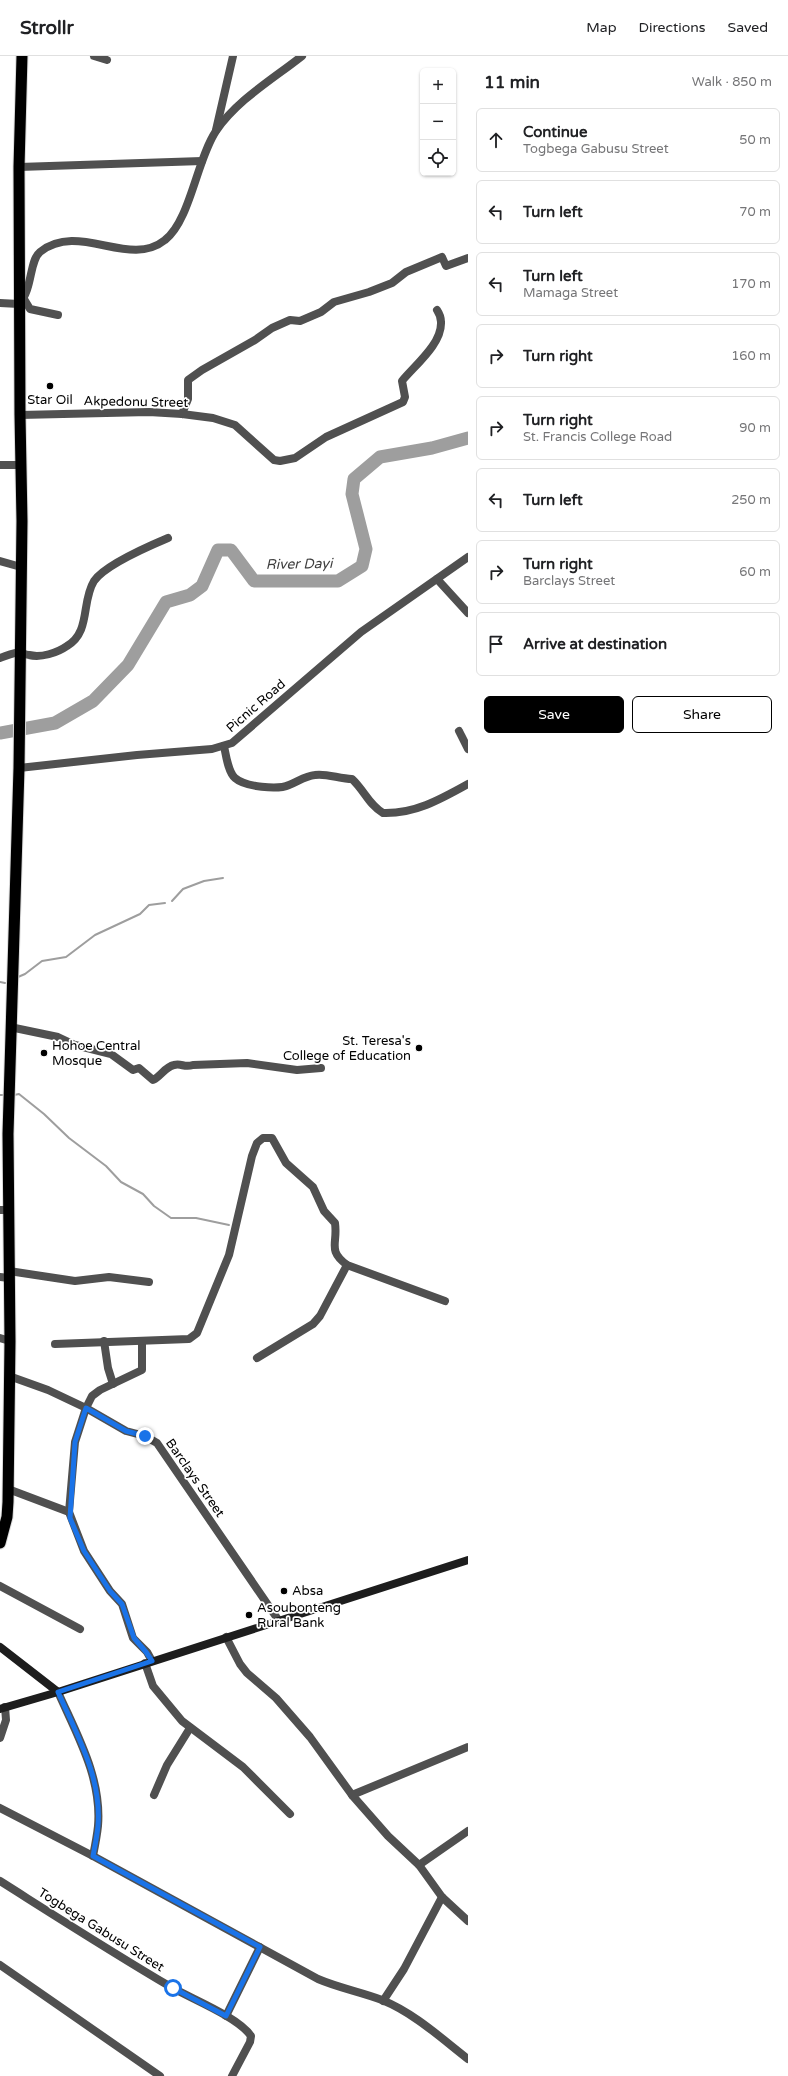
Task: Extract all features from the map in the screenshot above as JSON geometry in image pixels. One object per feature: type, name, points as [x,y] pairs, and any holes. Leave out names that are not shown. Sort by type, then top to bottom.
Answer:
[{"type":"highway","points":[[0,1544],[7,1517],[8,1489],[10,1376],[5,1339],[6,1276],[4,1210],[20,713],[21,302],[19,167],[22,56]]},
{"type":"main road","points":[[2,1708],[58,1692],[468,1560]]},
{"type":"main road","points":[[0,1646],[58,1692]]},
{"type":"street","points":[[94,56],[107,60]]},
{"type":"street","points":[[21,302],[30,284],[36,258],[39,253],[49,246],[61,242],[82,241],[130,250],[154,246],[165,240],[179,222],[202,161],[215,132],[233,56]]},
{"type":"street","points":[[215,132],[224,120],[244,101],[302,56]]},
{"type":"street","points":[[19,167],[202,161]]},
{"type":"street","points":[[182,414],[188,398],[188,380],[202,370],[255,340],[272,328],[290,320],[300,321],[321,312],[334,302],[369,292],[392,283],[406,272],[442,256],[446,266],[468,258]]},
{"type":"street","points":[[0,303],[21,302],[30,309],[58,315]]},
{"type":"street","name":"Akpedonu Street","points":[[20,415],[134,412],[182,414],[213,418],[235,425],[274,460],[280,461],[295,458],[326,437],[403,402],[405,397],[402,380],[435,342],[440,332],[441,321],[437,310]]},
{"type":"street","points":[[0,465],[21,465]]},
{"type":"street","points":[[0,658],[20,652],[30,656],[44,655],[67,647],[81,633],[94,581],[117,563],[168,538]]},
{"type":"street","name":"Picnic Road","points":[[19,768],[224,746],[232,743],[361,632],[468,558]]},
{"type":"street","points":[[0,562],[21,567]]},
{"type":"street","points":[[437,579],[468,614]]},
{"type":"street","points":[[459,731],[468,749]]},
{"type":"street","points":[[224,746],[233,775],[242,782],[277,788],[288,786],[303,778],[317,774],[352,779],[360,787],[369,803],[383,813],[410,811],[431,803],[468,784]]},
{"type":"street","points":[[10,1026],[58,1037],[75,1045],[111,1054],[133,1070],[139,1068],[153,1080],[160,1077],[168,1067],[176,1064],[185,1067],[193,1065],[242,1063],[291,1070],[321,1068]]},
{"type":"street","points":[[55,1344],[189,1339],[197,1333],[227,1263],[252,1156],[257,1143],[263,1138],[272,1138],[286,1163],[313,1187],[324,1211],[335,1223],[335,1254],[347,1265],[444,1301]]},
{"type":"street","points":[[257,1358],[313,1324],[320,1316],[347,1265]]},
{"type":"street","points":[[6,1276],[75,1281],[109,1277],[149,1282]]},
{"type":"street","points":[[142,1340],[142,1370],[96,1393],[86,1408],[75,1442],[69,1512],[84,1551],[110,1591],[122,1604],[134,1638],[146,1652],[153,1686],[157,1693],[190,1728],[243,1767],[290,1814]]},
{"type":"street","points":[[104,1341],[112,1384]]},
{"type":"street","name":"Barclays Street","points":[[10,1376],[48,1390],[86,1408],[126,1431],[145,1436],[157,1443],[279,1621]]},
{"type":"street","points":[[8,1489],[69,1512]]},
{"type":"street","points":[[0,1586],[80,1629]]},
{"type":"street","points":[[226,1637],[247,1674],[276,1698],[310,1737],[352,1795],[388,1836],[420,1865],[442,1897],[468,1921]]},
{"type":"street","points":[[58,1692],[89,1763],[94,1779],[97,1796],[98,1826],[93,1856]]},
{"type":"street","points":[[0,1738],[6,1720],[2,1708]]},
{"type":"street","points":[[154,1795],[167,1765],[190,1728]]},
{"type":"street","points":[[352,1795],[468,1747]]},
{"type":"street","points":[[0,1808],[93,1856],[334,1986],[383,2001],[420,2022],[468,2060]]},
{"type":"street","points":[[420,1865],[468,1831]]},
{"type":"street","name":"Togbega Gabusu Street","points":[[0,1881],[166,1984],[226,2016],[248,2032],[251,2036],[232,2076]]},
{"type":"street","points":[[383,2001],[404,1969],[442,1897]]},
{"type":"street","points":[[226,2016],[260,1947]]},
{"type":"street","points":[[0,1965],[160,2076]]},
{"type":"waterway","name":"River Dayi","points":[[0,733],[55,723],[93,701],[128,665],[166,602],[190,595],[202,586],[218,550],[231,550],[254,581],[338,581],[362,566],[366,549],[352,494],[354,479],[380,457],[432,448],[468,438]]},
{"type":"waterway","points":[[172,901],[183,889],[204,881],[223,878]]},
{"type":"waterway","points":[[18,977],[25,974],[42,961],[66,957],[95,935],[140,914],[149,905],[165,903]]},
{"type":"waterway","points":[[0,982],[5,983]]},
{"type":"waterway","points":[[14,1095],[19,1094],[44,1114],[69,1138],[106,1166],[121,1182],[143,1194],[154,1206],[171,1218],[196,1218],[229,1225]]},
{"type":"waterway","points":[[0,1095],[5,1095]]},
{"type":"place","name":"Star Oil","points":[[50,386]]},
{"type":"place","name":"St. Teresa's College of Education","points":[[419,1048]]},
{"type":"place","name":"Hohoe Central Mosque","points":[[44,1053]]},
{"type":"place","name":"Absa","points":[[284,1591]]},
{"type":"place","name":"Asoubonteng Rural Bank","points":[[249,1615]]},
{"type":"route","points":[[145,1436],[132,1434],[86,1408],[75,1442],[69,1512],[70,1518],[84,1551],[110,1591],[122,1604],[134,1638],[152,1661],[58,1692],[89,1763],[94,1779],[97,1796],[98,1826],[93,1856],[260,1947],[226,2016],[173,1988]]}]
